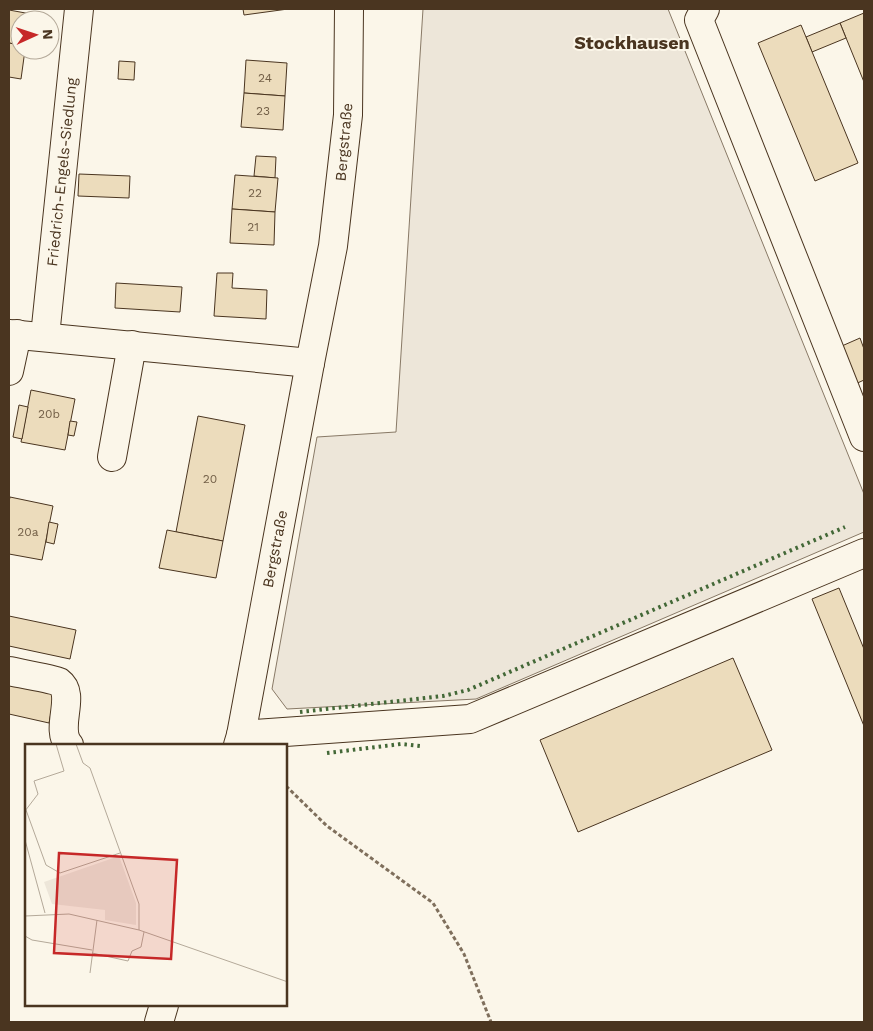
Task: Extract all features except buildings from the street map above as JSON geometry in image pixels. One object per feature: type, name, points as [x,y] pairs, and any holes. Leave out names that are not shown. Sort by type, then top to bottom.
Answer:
[{"type":"street","name":"Friedrich-Engels-Siedlung","points":[[45,336],[79,9]]},
{"type":"street","name":"Bergstraße","points":[[239,740],[310,362],[334,246],[348,115],[349,9]]},
{"type":"street","points":[[705,9],[699,20],[864,437]]},
{"type":"street","points":[[9,370],[13,334],[310,362]]},
{"type":"street","points":[[112,457],[132,345]]},
{"type":"street","points":[[239,740],[470,718],[864,553]]},
{"type":"street","points":[[9,671],[58,682],[65,690],[63,733],[68,744]]},
{"type":"street","points":[[159,1022],[164,1006]]},
{"type":"path","points":[[288,788],[328,826],[433,903],[464,954],[491,1022]]},
{"type":"shaded area","points":[[423,9],[668,9],[864,494],[864,532],[476,699],[287,709],[272,689],[317,437],[396,432]]},
{"type":"hedge","points":[[300,712],[443,696],[468,690],[845,527]]},
{"type":"hedge","points":[[327,753],[401,744],[420,746]]},
{"type":"district","name":"Stockhausen","points":[[632,42]]}]
